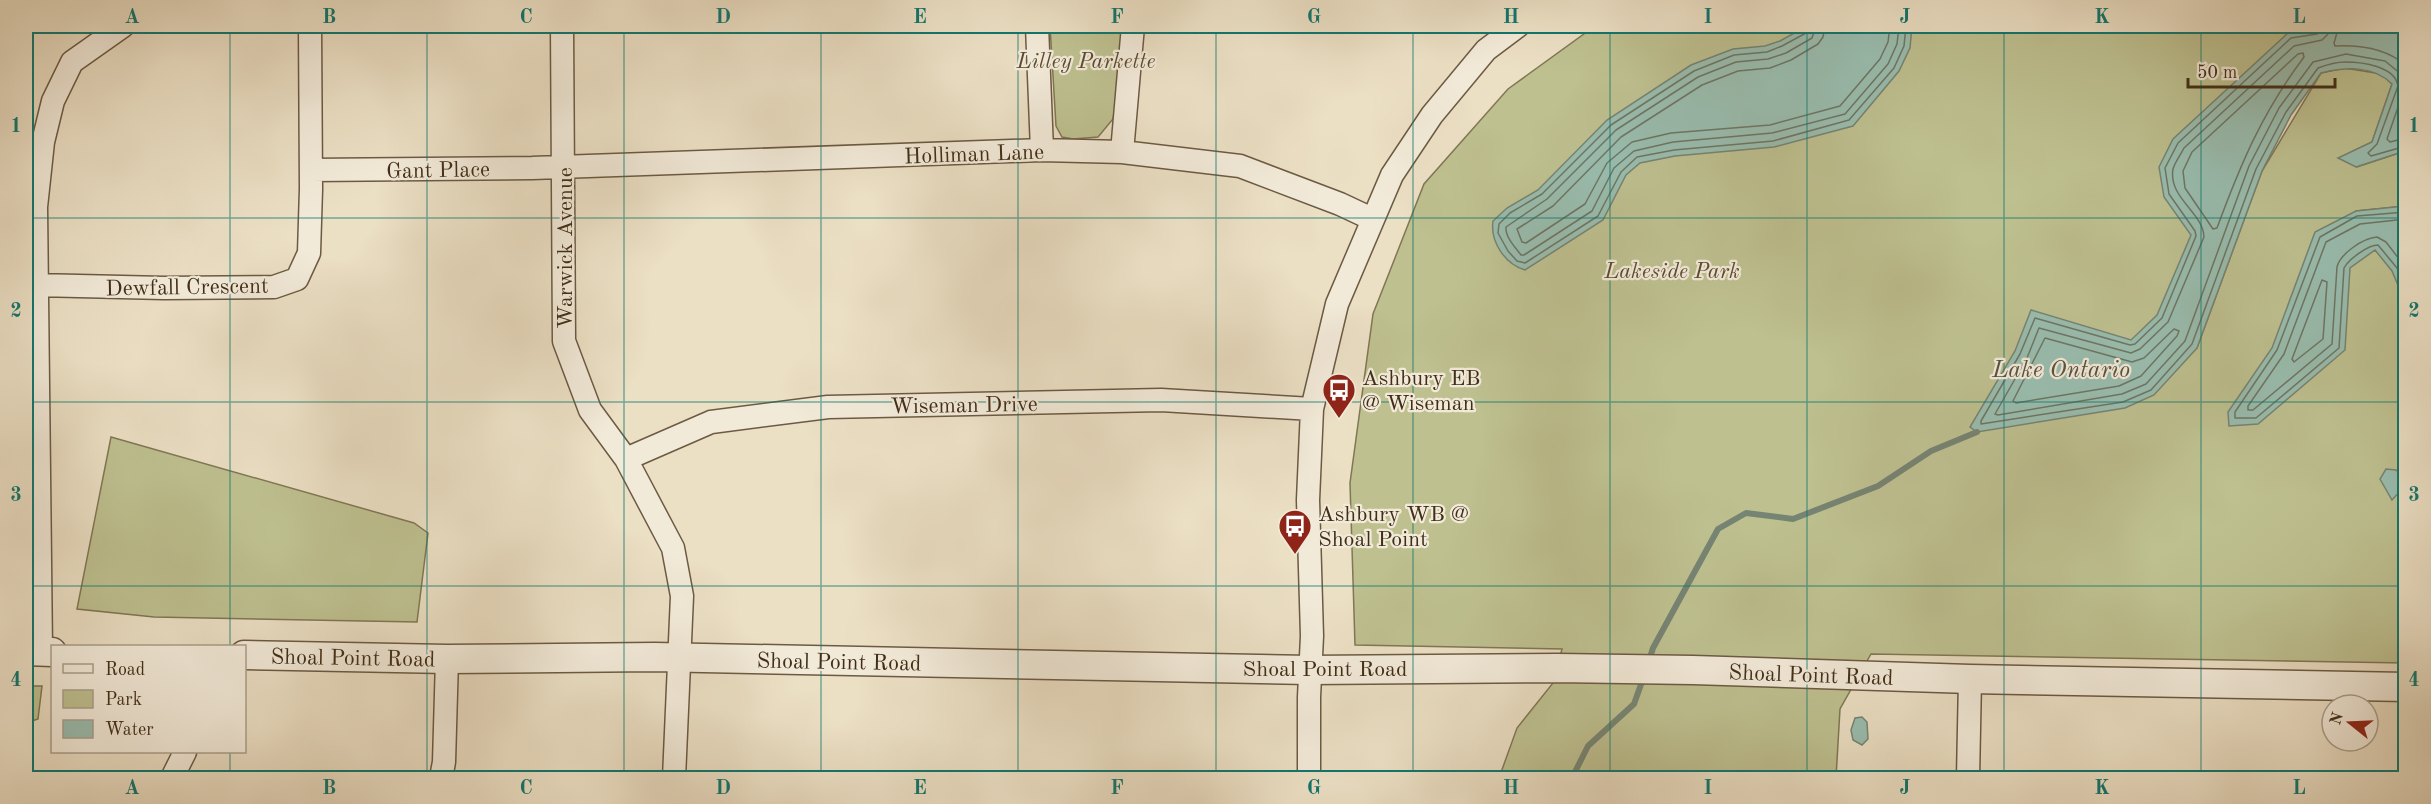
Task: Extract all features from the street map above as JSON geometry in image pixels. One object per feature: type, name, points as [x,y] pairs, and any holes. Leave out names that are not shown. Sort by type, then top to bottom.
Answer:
[{"type":"street","points":[[40,651],[36,207],[43,142],[53,101],[72,62],[123,26]]},
{"type":"street","name":"Dewfall Crescent","points":[[36,285],[164,288],[274,287],[297,279],[309,253],[310,26]]},
{"type":"street","name":"Warwick Avenue","points":[[562,26],[564,340],[590,410],[626,459],[673,548],[682,596],[674,778]]},
{"type":"street","points":[[1037,26],[1042,150]]},
{"type":"street","points":[[1122,152],[1133,26]]},
{"type":"street","points":[[1309,778],[1309,669],[1312,636],[1308,500],[1312,409],[1337,304],[1392,175],[1432,115],[1504,30]]},
{"type":"street","name":"Holliman Lane","points":[[564,167],[1042,150],[1122,152],[1240,166],[1340,204],[1372,219]]},
{"type":"street","name":"Gant Place","points":[[311,170],[564,167]]},
{"type":"street","name":"Wiseman Drive","points":[[626,459],[711,422],[828,407],[1161,400],[1312,409]]},
{"type":"street","name":"Shoal Point Road","points":[[246,656],[447,659],[680,658],[1309,669],[1557,668],[2406,687]]},
{"type":"street","points":[[441,778],[444,762],[447,659]]},
{"type":"street","points":[[1968,778],[1970,679]]},
{"type":"street","points":[[172,778],[185,753]]},
{"type":"green space","name":"Lilley Parkette","points":[[1050,26],[1124,26],[1120,81],[1113,119],[1098,137],[1073,139],[1062,137],[1056,126]]},
{"type":"green space","name":"Lakeside Park","points":[[1595,26],[2405,26],[2305,63],[2127,367],[2197,348],[2262,171],[2321,73],[2344,68],[2382,74],[2392,84],[2372,142],[2339,158],[2357,167],[2405,151],[2405,206],[2356,211],[2341,251],[2394,251],[2405,248],[2405,663],[1871,654],[1840,709],[1836,778],[1499,778],[1517,728],[1553,683],[1562,649],[1355,645],[1350,483],[1373,314],[1424,184],[1508,89]]},
{"type":"green space","points":[[111,437],[414,523],[428,533],[417,622],[154,617],[77,609]]},
{"type":"green space","points":[[26,686],[42,686],[38,719],[26,723]]},
{"type":"water","points":[[1807,26],[1912,26],[1910,48],[1899,71],[1853,126],[1774,147],[1675,156],[1640,163],[1626,175],[1603,220],[1525,270],[1511,263],[1500,251],[1494,237],[1493,221],[1507,208],[1538,190],[1607,120],[1691,65],[1733,49],[1765,46],[1780,41]]},
{"type":"water","name":"Lake Ontario","points":[[2337,26],[2405,26],[2405,151],[2356,167],[2338,158],[2372,142],[2392,84],[2376,73],[2359,69],[2321,73],[2291,115],[2262,171],[2197,348],[2154,395],[2125,408],[1977,432],[1970,427],[2015,351],[2031,310],[2131,340],[2157,315],[2191,235],[2164,197],[2159,167],[2173,139],[2289,32]]},
{"type":"water","points":[[2405,206],[2405,302],[2392,271],[2375,250],[2350,268],[2345,350],[2258,424],[2229,426],[2228,412],[2272,348],[2315,232],[2356,211]]},
{"type":"water","points":[[2386,469],[2396,470],[2404,477],[2402,489],[2392,500],[2380,479]]},
{"type":"water","points":[[1862,717],[1867,722],[1868,739],[1862,745],[1853,740],[1851,730],[1855,718]]},
{"type":"waterway","points":[[1649,661],[1653,648],[1718,529],[1746,513],[1793,519],[1878,486],[1931,451],[1977,432]]},
{"type":"waterway","points":[[1572,778],[1588,746],[1634,704],[1644,676]]},
{"type":"place","name":"Ashbury EB @ Wiseman","points":[[1339,419]]},
{"type":"place","name":"Ashbury WB @ Shoal Point","points":[[1295,555]]}]
